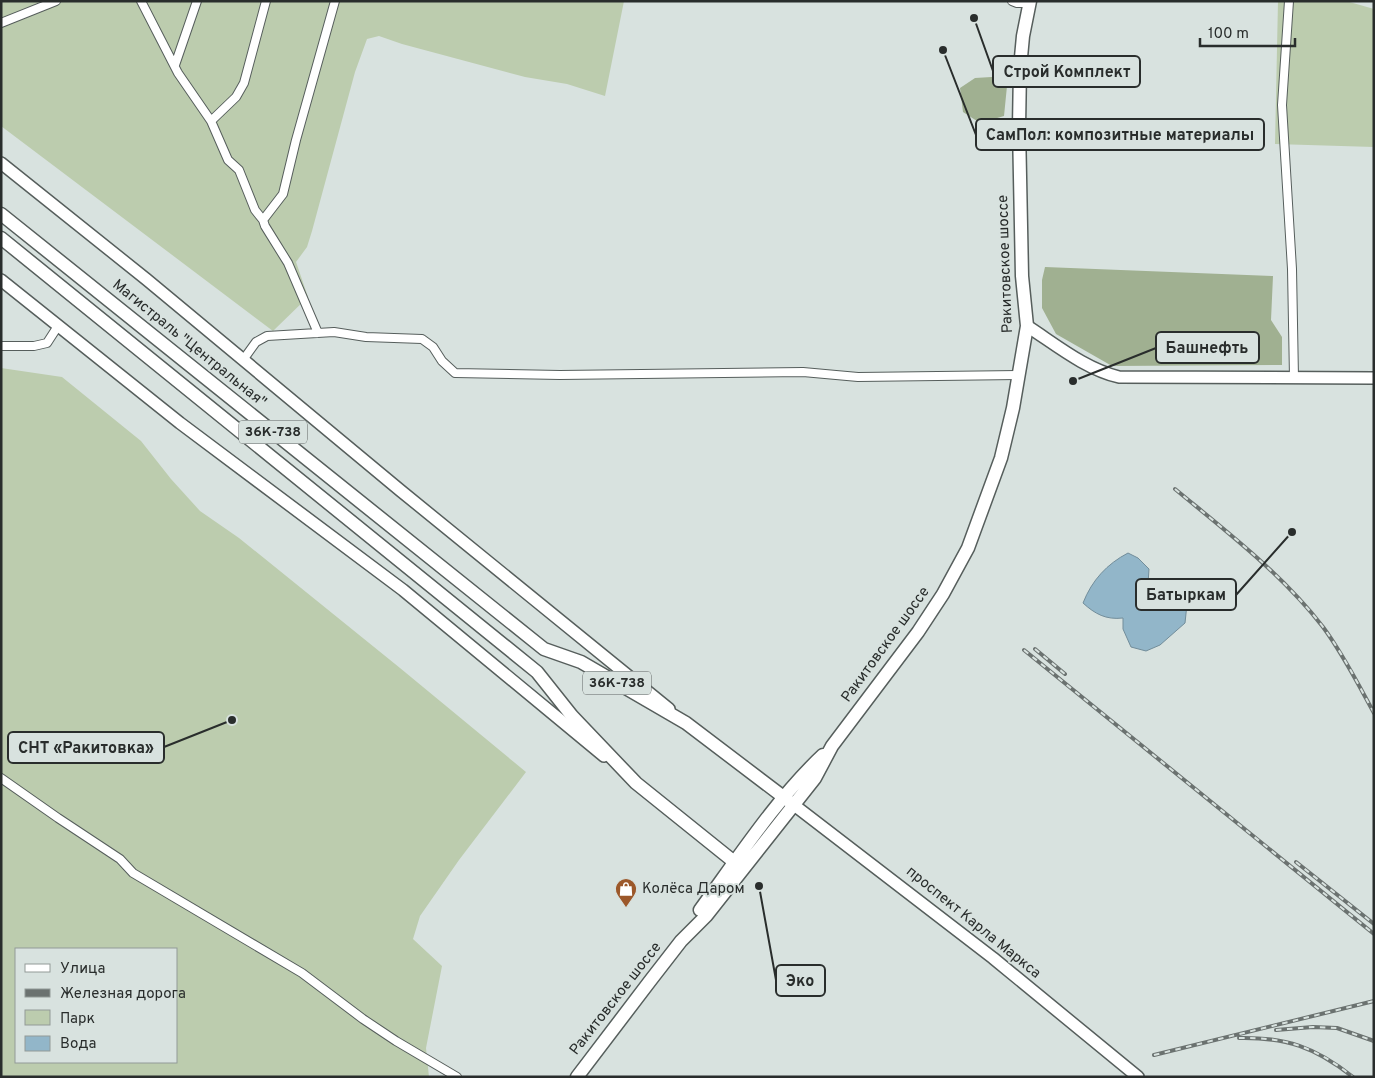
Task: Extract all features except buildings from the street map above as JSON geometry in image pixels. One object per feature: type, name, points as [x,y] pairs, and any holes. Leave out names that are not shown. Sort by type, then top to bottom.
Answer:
[{"type":"main road","name":"Ракитовское шоссе","points":[[576,1077],[681,941],[697,914],[739,865],[789,801],[806,770],[832,746],[918,632],[943,594],[968,548],[1001,458],[1013,408],[1027,326],[1022,259],[1019,127],[1020,68],[1030,2]]},
{"type":"main road","points":[[1,163],[146,279],[401,491],[686,723]]},
{"type":"main road","name":"Магистраль \"Центральная\"","points":[[1,214],[544,649],[581,662],[686,723]]},
{"type":"main road","name":"36К-738","points":[[1,238],[537,672],[572,716],[636,783],[739,865]]},
{"type":"main road","points":[[1,280],[180,423],[403,590],[636,783]]},
{"type":"main road","points":[[1027,326],[1094,368],[1118,377],[1374,378]]},
{"type":"main road","name":"36К-738","points":[[686,723],[789,801]]},
{"type":"main road","name":"проспект Карла Маркса","points":[[789,801],[992,958],[1138,1077]]},
{"type":"street","points":[[1,23],[56,1]]},
{"type":"street","points":[[141,1],[178,73],[211,122],[228,160],[239,170],[255,210],[263,220],[288,263],[318,333]]},
{"type":"street","points":[[175,65],[197,1]]},
{"type":"street","points":[[211,122],[236,97],[244,83],[266,1]]},
{"type":"street","points":[[263,220],[283,194],[335,1]]},
{"type":"street","points":[[1012,1],[1017,3],[1030,2]]},
{"type":"street","points":[[1288,1],[1282,105],[1292,269],[1294,378]]},
{"type":"street","points":[[1,346],[34,346],[47,343],[58,326]]},
{"type":"street","points":[[243,360],[256,342],[267,336],[334,332],[366,337],[422,339],[433,347],[442,361],[455,373],[560,375],[803,372],[858,377],[1018,374]]},
{"type":"street","points":[[1,778],[120,859],[133,873],[302,973],[372,1024],[457,1077]]},
{"type":"green space","points":[[1,1],[624,1],[605,96],[567,84],[525,77],[379,36],[367,39],[355,72],[307,247],[296,262],[308,297],[273,331],[1,126]]},
{"type":"green space","points":[[1278,1],[1346,1],[1374,9],[1374,147],[1275,144]]},
{"type":"green space","points":[[1008,76],[1004,116],[980,123],[963,112],[960,88],[975,78]]},
{"type":"green space","points":[[1045,267],[1273,276],[1271,320],[1282,337],[1282,365],[1112,366],[1056,334],[1042,308],[1042,280]]},
{"type":"green space","points":[[1,368],[62,377],[141,441],[171,479],[200,511],[239,538],[526,772],[459,860],[420,916],[413,939],[442,966],[426,1048],[429,1077],[1,1077]]},
{"type":"water","points":[[1128,553],[1138,558],[1149,569],[1148,584],[1139,596],[1136,607],[1154,591],[1163,588],[1178,589],[1187,604],[1185,623],[1160,645],[1146,651],[1131,647],[1123,629],[1123,618],[1111,618],[1101,615],[1083,603],[1091,587],[1101,574],[1113,562]]},
{"type":"railway","points":[[1175,489],[1234,537],[1307,607],[1337,648],[1374,713]]},
{"type":"railway","points":[[1035,649],[1065,674]]},
{"type":"railway","points":[[1024,650],[1374,934]]},
{"type":"railway","points":[[1296,862],[1374,924]]},
{"type":"railway","points":[[1154,1055],[1374,1001]]},
{"type":"railway","points":[[1276,1030],[1313,1027],[1337,1028],[1374,1041]]},
{"type":"railway","points":[[1239,1038],[1271,1039],[1299,1046],[1326,1058],[1353,1077]]},
{"type":"place","name":"Строй Комплект","points":[[974,18]]},
{"type":"place","name":"СамПол: композитные материалы","points":[[943,50]]},
{"type":"place","name":"Башнефть","points":[[1073,381]]},
{"type":"place","name":"Батыркам","points":[[1292,532]]},
{"type":"place","name":"СНТ «Ракитовка»","points":[[232,720]]},
{"type":"place","name":"Эко","points":[[759,886]]},
{"type":"place","name":"Колёса Даром","points":[[626,908]]}]
